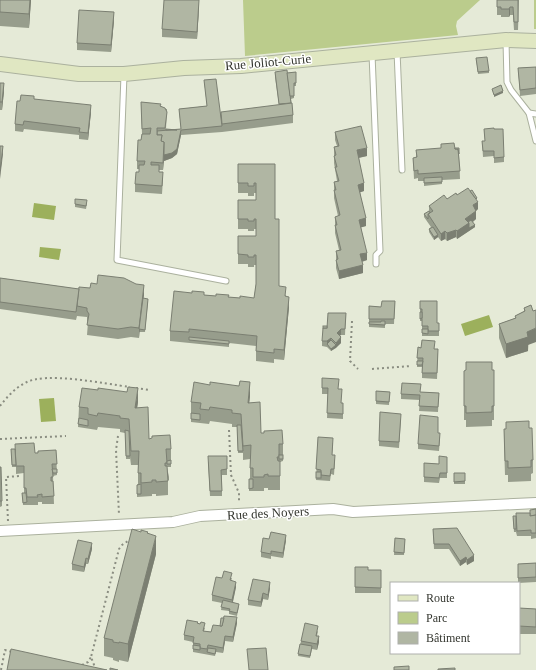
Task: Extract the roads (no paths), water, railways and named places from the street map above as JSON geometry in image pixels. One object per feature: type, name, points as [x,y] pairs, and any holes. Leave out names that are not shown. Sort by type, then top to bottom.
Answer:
[{"type":"main road","name":"Rue Joliot-Curie","points":[[0,64],[79,74],[124,74],[184,68],[241,66],[506,40],[536,41]]},
{"type":"street","name":"Rue des Noyers","points":[[4,530],[173,522],[200,516],[333,509],[353,512],[536,503]]},
{"type":"lane","points":[[506,40],[507,82],[511,90],[529,113],[536,141]]},
{"type":"lane","points":[[397,50],[402,170]]},
{"type":"lane","points":[[372,53],[380,251],[376,255],[376,264]]},
{"type":"lane","points":[[124,74],[117,260],[226,281]]},
{"type":"lane","points":[[529,113],[536,114]]}]
